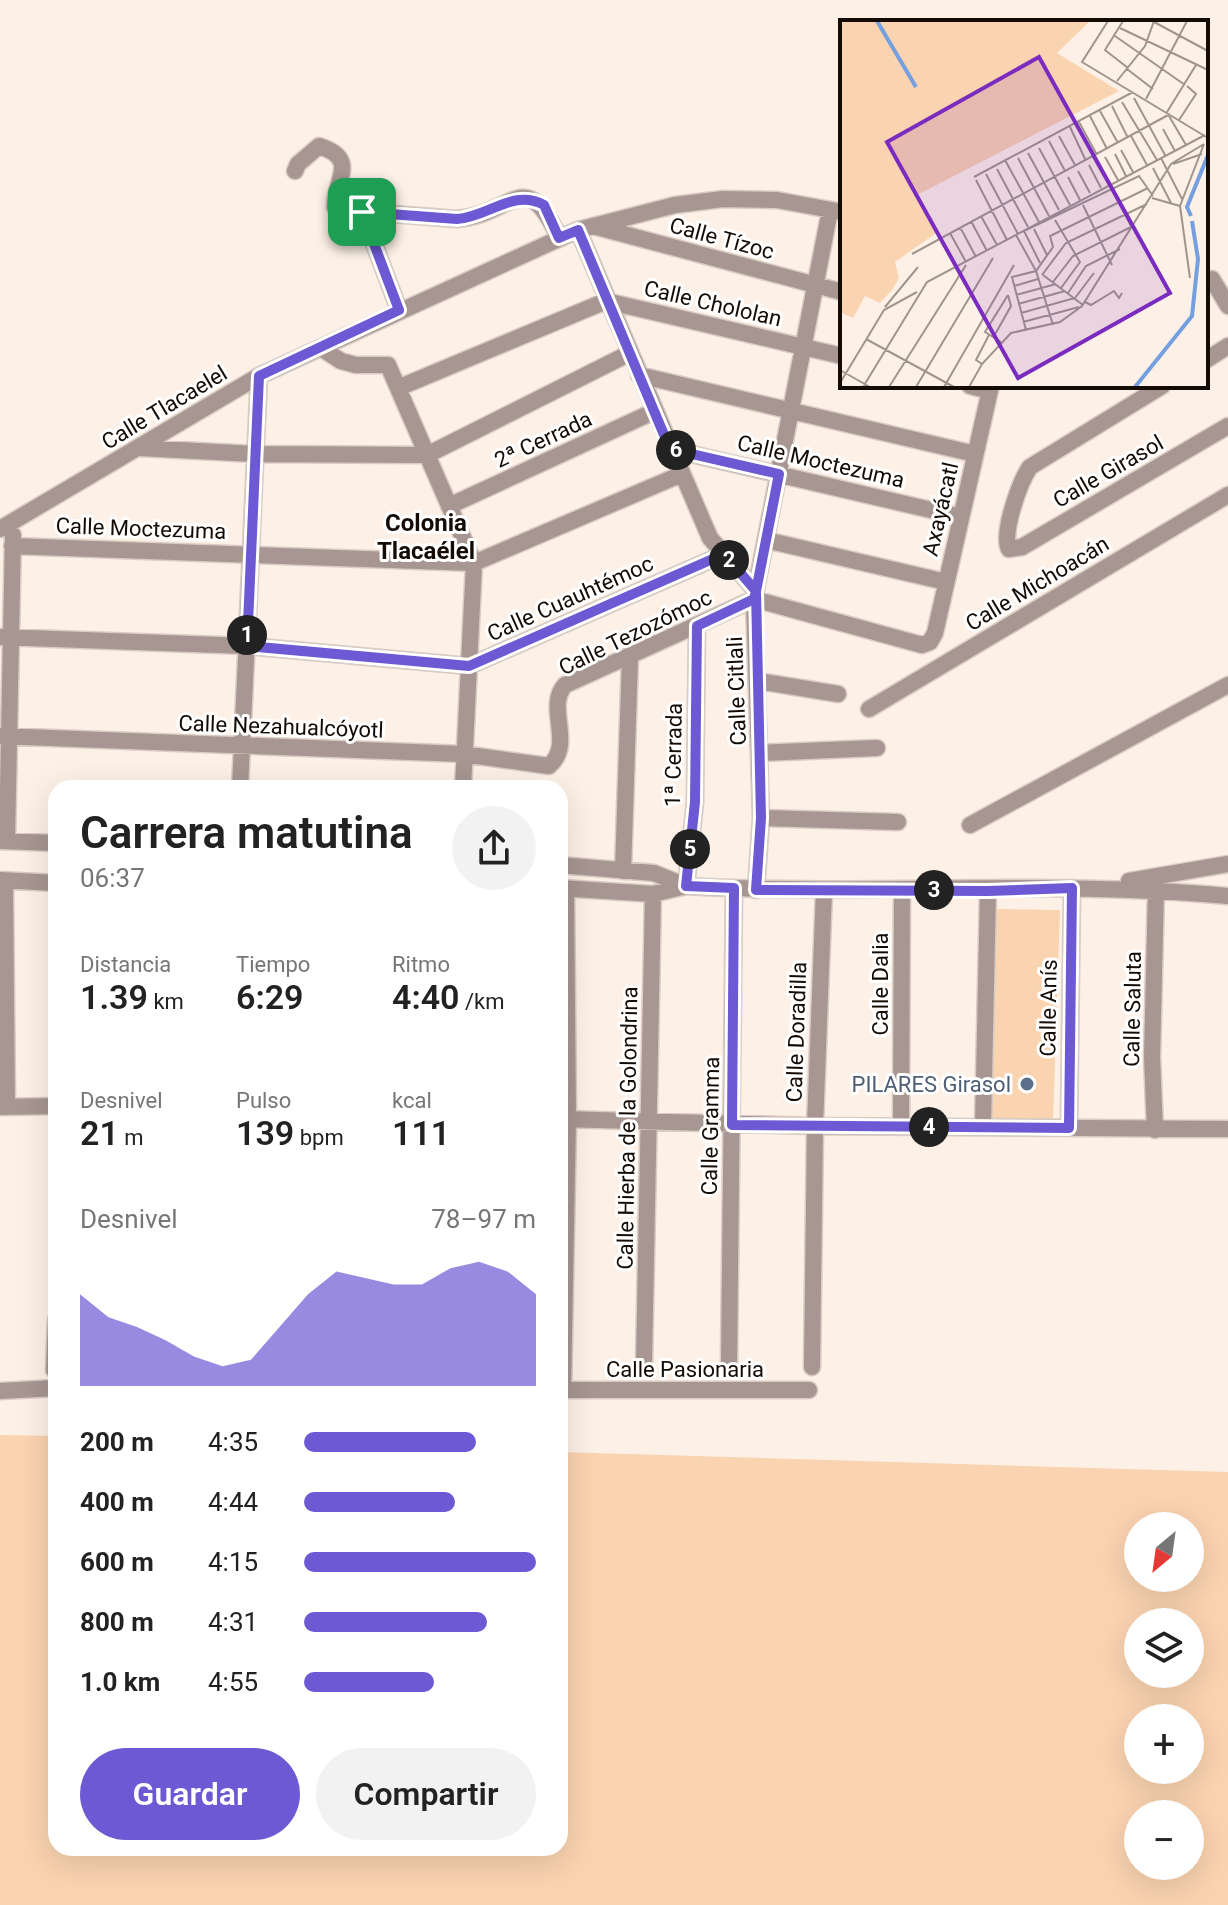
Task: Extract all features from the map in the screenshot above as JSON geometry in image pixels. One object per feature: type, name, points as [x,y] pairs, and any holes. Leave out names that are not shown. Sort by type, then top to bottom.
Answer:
[{"type":"street","points":[[295,171],[298,164],[319,146],[341,160],[344,172],[335,207],[362,212],[470,218],[520,198],[532,199],[544,205],[559,238]]},
{"type":"street","name":"Calle Tlacaelel","points":[[7,526],[259,376],[585,228],[675,205],[723,199],[777,200],[836,211]]},
{"type":"street","name":"Calle Citlali","points":[[756,890],[761,818],[755,595],[816,286],[836,211]]},
{"type":"street","points":[[362,212],[399,310]]},
{"type":"street","points":[[585,228],[606,301],[710,538],[755,595]]},
{"type":"street","name":"Calle Tízoc","points":[[585,228],[840,292]]},
{"type":"street","points":[[1215,278],[1228,306]]},
{"type":"street","points":[[398,388],[606,301]]},
{"type":"street","name":"Calle Chololan","points":[[606,301],[840,356]]},
{"type":"street","points":[[1208,359],[1228,346]]},
{"type":"street","points":[[321,348],[341,361],[356,365],[388,365],[474,563],[463,780]]},
{"type":"street","points":[[139,448],[255,454],[427,455],[630,353]]},
{"type":"street","points":[[639,375],[975,454]]},
{"type":"street","points":[[240,780],[259,376]]},
{"type":"street","name":"Axayácatl","points":[[755,595],[922,645],[930,642],[991,388]]},
{"type":"street","name":"Calle Girasol","points":[[1142,391],[1030,467],[1023,477],[1006,536],[1009,549],[1022,547],[1228,426]]},
{"type":"street","name":"2ª Cerrada","points":[[449,506],[655,411]]},
{"type":"street","name":"Calle Moctezuma","points":[[670,449],[961,517]]},
{"type":"street","name":"Calle Moctezuma","points":[[12,546],[474,563],[682,474]]},
{"type":"street","name":"Calle Michoacán","points":[[869,709],[1228,495]]},
{"type":"street","points":[[7,526],[12,546],[5,637],[4,841],[48,843]]},
{"type":"street","points":[[766,540],[946,582]]},
{"type":"street","name":"Calle Cuauhtémoc","points":[[5,637],[247,646],[469,666],[724,554]]},
{"type":"street","name":"Calle Tezozómoc","points":[[558,759],[560,691],[565,685],[630,658],[755,595]]},
{"type":"street","name":"1ª Cerrada","points":[[686,886],[695,802],[697,626]]},
{"type":"street","points":[[623,871],[630,658]]},
{"type":"street","points":[[758,681],[838,694]]},
{"type":"street","points":[[970,825],[1228,685]]},
{"type":"street","name":"Calle Nezahualcóyotl","points":[[4,736],[242,748],[463,754],[549,766],[558,759]]},
{"type":"street","points":[[759,753],[877,748]]},
{"type":"street","points":[[761,818],[898,822]]},
{"type":"street","points":[[1080,887],[1228,864]]},
{"type":"street","points":[[568,866],[654,873],[686,886]]},
{"type":"street","points":[[48,883],[3,880],[4,1107],[48,1106]]},
{"type":"street","points":[[568,888],[653,894],[686,886],[756,890],[988,891],[1080,887],[1156,889],[1228,896]]},
{"type":"street","name":"Calle Anís","points":[[1069,1128],[1080,887]]},
{"type":"street","name":"Calle Gramma","points":[[729,1365],[734,888]]},
{"type":"street","name":"Calle Dalia","points":[[901,1127],[902,889]]},
{"type":"street","name":"Calle Saluta","points":[[1155,1130],[1152,1057],[1156,889]]},
{"type":"street","name":"Calle Doradilla","points":[[812,1367],[815,1126],[824,890]]},
{"type":"street","points":[[983,1126],[983,962],[988,891]]},
{"type":"street","name":"Calle Hierba de la Golondrina","points":[[644,1363],[653,894]]},
{"type":"street","points":[[568,1119],[732,1125],[1228,1129]]},
{"type":"street","points":[[0,1391],[48,1388]]},
{"type":"street","name":"Calle Pasionaria","points":[[568,1390],[809,1390]]},
{"type":"shaded area","points":[[994,909],[1060,910],[1053,1121],[992,1121]]},
{"type":"shaded area","points":[[0,1435],[48,1436],[48,1856],[568,1856],[568,1452],[1228,1472],[1228,1905],[0,1905]]},
{"type":"place","name":"PILARES Girasol","points":[[1027,1084]]},
{"type":"district","name":"Colonia Tlacaélel","points":[[426,537]]},
{"type":"route","points":[[362,212],[399,310],[259,376],[247,646],[469,666],[724,554],[756,591],[761,818],[756,890],[988,891],[1072,888],[1069,1128],[732,1125],[734,888],[686,886],[695,802],[697,626],[754,599],[779,474],[670,449],[578,230],[559,238],[544,205],[520,198],[470,218],[457,219],[362,212]]}]
